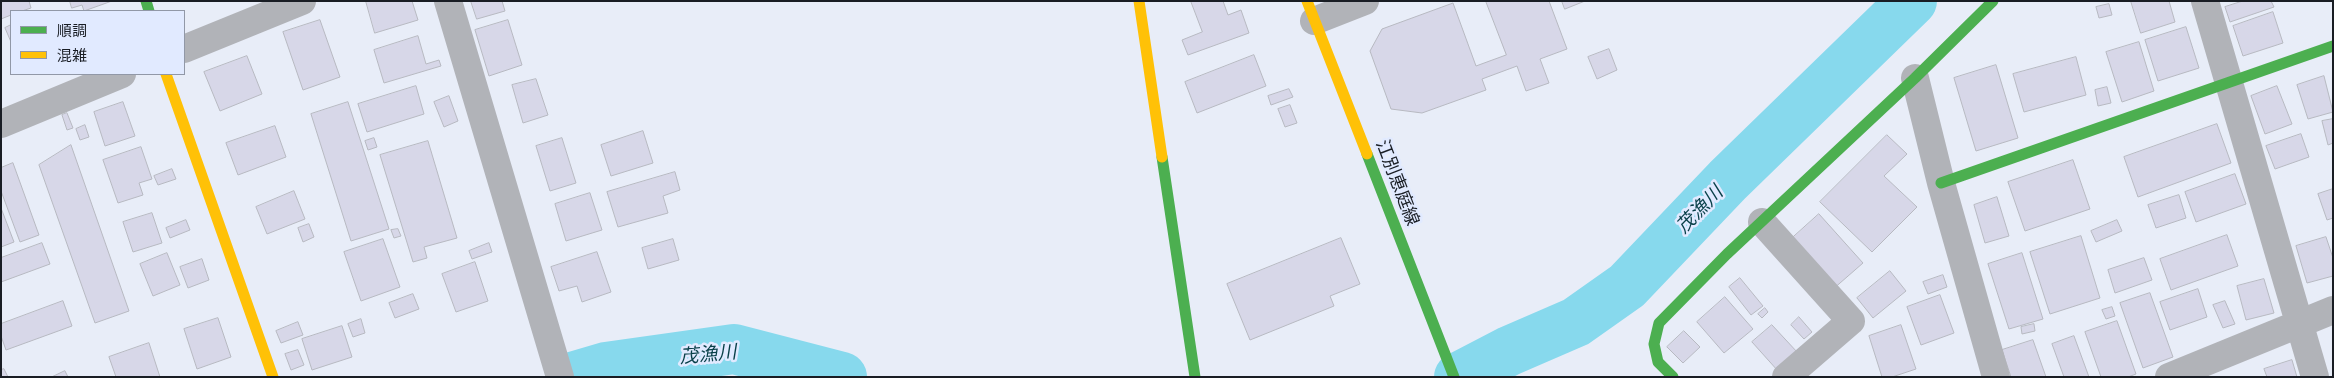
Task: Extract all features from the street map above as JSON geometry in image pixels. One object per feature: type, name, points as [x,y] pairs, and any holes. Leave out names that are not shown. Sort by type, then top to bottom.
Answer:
[{"type":"street","points":[[185,49],[302,1]]},
{"type":"street","points":[[448,1],[560,377]]},
{"type":"street","points":[[1139,1],[1194,377]]},
{"type":"street","points":[[1310,11],[1366,1]]},
{"type":"street","points":[[1673,377],[1658,362],[1654,344],[1659,323],[1993,1]]},
{"type":"street","points":[[2205,1],[2315,377]]},
{"type":"street","name":"江別恵庭線","points":[[1310,11],[1454,377]]},
{"type":"street","points":[[1941,183],[2333,46]]},
{"type":"street","points":[[4,117],[119,75]]},
{"type":"street","points":[[166,75],[273,377]]},
{"type":"street","points":[[1915,78],[1941,183],[1996,377]]},
{"type":"street","points":[[1762,222],[1851,321],[1786,377]]},
{"type":"street","points":[[2169,377],[2333,310]]},
{"type":"building","points":[[1,1],[29,1],[31,8],[10,10],[10,15],[1,19]]},
{"type":"building","points":[[70,1],[112,1],[87,10],[84,10],[82,5],[72,8]]},
{"type":"building","points":[[366,1],[412,1],[418,20],[375,33]]},
{"type":"building","points":[[471,1],[502,1],[505,11],[477,19]]},
{"type":"building","points":[[1191,1],[1223,1],[1228,15],[1241,10],[1249,33],[1188,55],[1182,40],[1202,32]]},
{"type":"building","points":[[1486,1],[1549,1],[1567,49],[1540,59],[1549,83],[1526,91],[1517,66],[1482,79],[1486,90],[1422,113],[1391,109],[1370,51],[1382,29],[1453,3],[1476,66],[1506,55]]},
{"type":"building","points":[[1562,1],[1585,1],[1565,9]]},
{"type":"building","points":[[2131,1],[2169,1],[2175,22],[2141,33]]},
{"type":"building","points":[[2243,1],[2271,1],[2274,7],[2230,22],[2225,7]]},
{"type":"building","points":[[2109,4],[2112,15],[2099,18],[2096,7]]},
{"type":"building","points":[[2273,12],[2283,43],[2243,56],[2233,26]]},
{"type":"building","points":[[320,20],[340,77],[303,90],[283,32]]},
{"type":"building","points":[[508,20],[522,65],[489,76],[475,30]]},
{"type":"building","points":[[10,26],[10,40],[5,28]]},
{"type":"building","points":[[2186,27],[2199,68],[2158,81],[2145,40]]},
{"type":"building","points":[[418,36],[426,64],[439,60],[441,66],[384,83],[374,50]]},
{"type":"building","points":[[2139,42],[2154,91],[2122,102],[2106,52]]},
{"type":"building","points":[[1609,49],[1617,70],[1597,79],[1588,57]]},
{"type":"building","points":[[1254,55],[1266,86],[1197,113],[1185,82]]},
{"type":"building","points":[[247,56],[262,94],[220,111],[204,72]]},
{"type":"building","points":[[2076,57],[2086,95],[2024,112],[2013,74]]},
{"type":"building","points":[[1996,65],[2018,138],[1976,151],[1954,78]]},
{"type":"building","points":[[2324,76],[2333,112],[2308,119],[2297,85]]},
{"type":"building","points":[[536,79],[548,115],[523,123],[512,85]]},
{"type":"building","points":[[416,86],[424,114],[367,132],[358,104]]},
{"type":"building","points":[[2277,86],[2292,124],[2265,134],[2251,96]]},
{"type":"building","points":[[2107,87],[2111,103],[2098,106],[2095,90]]},
{"type":"building","points":[[1289,89],[1293,97],[1271,105],[1268,96]]},
{"type":"building","points":[[449,96],[458,121],[444,127],[434,102]]},
{"type":"building","points":[[123,102],[135,136],[105,146],[94,112]]},
{"type":"building","points":[[348,102],[389,229],[351,241],[311,114]]},
{"type":"building","points":[[1290,105],[1297,123],[1285,127],[1278,109]]},
{"type":"building","points":[[67,113],[73,128],[67,130],[62,115]]},
{"type":"building","points":[[2333,119],[2333,143],[2328,145],[2322,121]]},
{"type":"building","points":[[2217,124],[2231,163],[2138,197],[2124,157]]},
{"type":"building","points":[[85,125],[89,137],[80,140],[76,129]]},
{"type":"building","points":[[275,126],[286,157],[238,175],[226,143]]},
{"type":"building","points":[[643,131],[653,163],[611,176],[601,145]]},
{"type":"building","points":[[2301,134],[2309,157],[2275,169],[2266,146]]},
{"type":"building","points":[[1887,135],[1907,154],[1884,176],[1917,207],[1872,252],[1820,202]]},
{"type":"building","points":[[374,138],[377,147],[368,150],[365,141]]},
{"type":"building","points":[[562,138],[576,183],[550,191],[536,146]]},
{"type":"building","points":[[428,141],[457,238],[424,247],[427,258],[413,262],[380,155]]},
{"type":"building","points":[[71,145],[129,311],[95,323],[39,165]]},
{"type":"building","points":[[141,147],[152,179],[139,183],[143,195],[118,203],[103,160]]},
{"type":"building","points":[[2073,160],[2090,209],[2025,231],[2008,182]]},
{"type":"building","points":[[13,163],[39,235],[20,242],[1,191],[1,168]]},
{"type":"building","points":[[172,169],[176,179],[158,185],[154,176]]},
{"type":"building","points":[[675,172],[680,190],[663,196],[668,213],[618,227],[607,192]]},
{"type":"building","points":[[2235,174],[2246,204],[2196,222],[2185,192]]},
{"type":"building","points":[[2333,189],[2333,218],[2327,220],[2318,194]]},
{"type":"building","points":[[294,191],[305,219],[267,234],[256,207]]},
{"type":"building","points":[[590,193],[602,230],[566,241],[555,204]]},
{"type":"building","points":[[2179,195],[2186,218],[2156,228],[2148,205]]},
{"type":"building","points":[[1997,197],[2009,236],[1985,243],[1974,205]]},
{"type":"building","points":[[1,208],[14,242],[1,247]]},
{"type":"building","points":[[152,213],[162,243],[133,252],[123,222]]},
{"type":"building","points":[[1819,214],[1863,263],[1832,290],[1789,241]]},
{"type":"building","points":[[186,220],[190,230],[170,238],[166,228]]},
{"type":"building","points":[[2117,220],[2122,231],[2096,242],[2091,231]]},
{"type":"building","points":[[309,224],[314,237],[303,242],[298,228]]},
{"type":"building","points":[[398,229],[401,236],[394,238],[391,230]]},
{"type":"building","points":[[2227,235],[2238,266],[2171,290],[2160,259]]},
{"type":"building","points":[[2081,236],[2100,298],[2050,314],[2030,252]]},
{"type":"building","points":[[2326,237],[2333,258],[2333,276],[2307,283],[2296,246]]},
{"type":"building","points":[[1341,238],[1360,284],[1330,296],[1334,306],[1250,340],[1227,284]]},
{"type":"building","points":[[383,239],[400,287],[361,301],[344,252]]},
{"type":"building","points":[[673,239],[679,260],[648,269],[642,248]]},
{"type":"building","points":[[42,243],[50,264],[1,282],[1,258]]},
{"type":"building","points":[[489,243],[492,252],[472,259],[469,251]]},
{"type":"building","points":[[597,252],[611,292],[582,302],[577,286],[559,291],[551,267]]},
{"type":"building","points":[[167,253],[180,285],[153,296],[140,264]]},
{"type":"building","points":[[2022,253],[2043,319],[2009,329],[1988,264]]},
{"type":"building","points":[[2144,258],[2152,280],[2115,293],[2108,270]]},
{"type":"building","points":[[202,259],[209,280],[188,288],[180,267]]},
{"type":"building","points":[[475,262],[488,301],[456,312],[442,274]]},
{"type":"building","points":[[1890,271],[1906,291],[1873,318],[1857,298]]},
{"type":"building","points":[[1943,275],[1947,287],[1928,294],[1923,282]]},
{"type":"building","points":[[1740,278],[1763,306],[1751,315],[1729,287]]},
{"type":"building","points":[[2264,279],[2274,313],[2246,320],[2237,286]]},
{"type":"building","points":[[2198,289],[2207,317],[2170,330],[2160,302]]},
{"type":"building","points":[[2150,293],[2173,357],[2143,368],[2120,303]]},
{"type":"building","points":[[413,294],[419,309],[395,318],[389,303]]},
{"type":"building","points":[[1940,295],[1954,333],[1921,345],[1907,307]]},
{"type":"building","points":[[1725,297],[1753,329],[1724,353],[1697,322]]},
{"type":"building","points":[[63,301],[72,326],[6,350],[1,336],[1,324]]},
{"type":"building","points":[[2225,301],[2235,324],[2223,328],[2213,305]]},
{"type":"building","points":[[2112,307],[2115,316],[2106,319],[2102,310]]},
{"type":"building","points":[[1765,308],[1768,312],[1762,318],[1758,314]]},
{"type":"building","points":[[1799,317],[1812,332],[1804,339],[1791,325]]},
{"type":"building","points":[[218,318],[231,357],[197,369],[184,329]]},
{"type":"building","points":[[361,319],[365,333],[353,337],[348,324]]},
{"type":"building","points":[[2117,321],[2136,374],[2128,377],[2101,377],[2085,332]]},
{"type":"building","points":[[298,322],[303,335],[281,343],[276,331]]},
{"type":"building","points":[[2034,324],[2035,331],[2022,334],[2021,327]]},
{"type":"building","points":[[1772,325],[1798,353],[1778,371],[1752,342]]},
{"type":"building","points":[[1901,325],[1916,369],[1892,377],[1882,377],[1869,336]]},
{"type":"building","points":[[342,326],[352,357],[312,370],[302,339]]},
{"type":"building","points":[[1684,331],[1700,347],[1683,363],[1667,347]]},
{"type":"building","points":[[2074,336],[2089,377],[2064,377],[2052,344]]},
{"type":"building","points":[[2033,340],[2046,377],[2011,377],[2002,350]]},
{"type":"building","points":[[149,343],[160,377],[116,377],[109,357]]},
{"type":"building","points":[[298,350],[304,365],[291,370],[285,354]]},
{"type":"building","points":[[2292,360],[2297,377],[2267,377],[2264,369]]},
{"type":"building","points":[[4,369],[8,377],[1,377],[1,370]]},
{"type":"building","points":[[65,371],[68,377],[52,377]]},
{"type":"waterway","name":"茂漁川","points":[[1459,377],[1509,351],[1576,322],[1627,286],[1728,180],[1912,1]]},
{"type":"waterway","name":"茂漁川","points":[[572,377],[606,367],[734,349],[842,377]]},
{"type":"traffic: fast","points":[[146,1],[149,10]]},
{"type":"traffic: fast","points":[[1673,377],[1658,362],[1654,344],[1659,323],[1727,254],[1915,78],[1993,1]]},
{"type":"traffic: fast","points":[[1941,183],[2333,46]]},
{"type":"traffic: fast","points":[[1367,154],[1454,377]]},
{"type":"traffic: fast","points":[[1162,157],[1195,377]]},
{"type":"traffic: slow","points":[[1139,1],[1162,157]]},
{"type":"traffic: slow","points":[[1307,1],[1367,154]]},
{"type":"traffic: slow","points":[[166,75],[273,377]]}]
